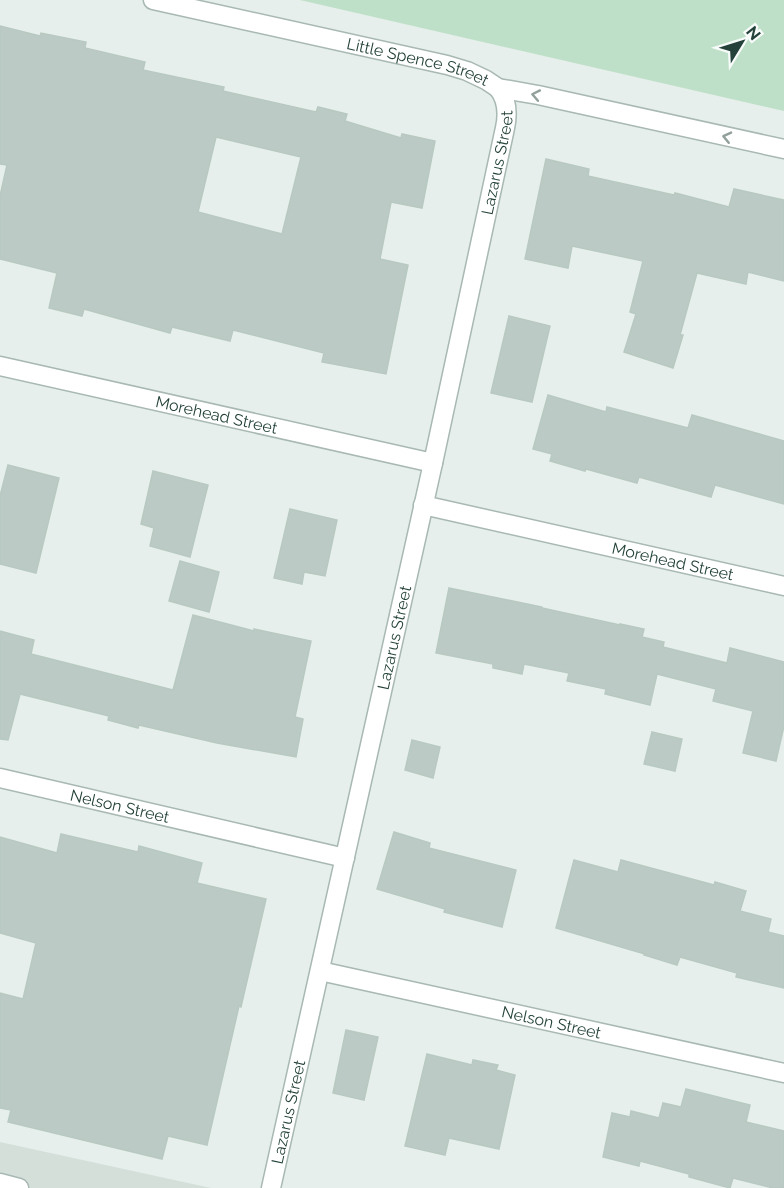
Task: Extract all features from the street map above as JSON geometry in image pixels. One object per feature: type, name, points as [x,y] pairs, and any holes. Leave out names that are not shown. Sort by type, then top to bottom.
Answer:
[{"type":"street","name":"Little Spence Street","points":[[153,0],[447,65],[467,71],[498,88],[784,149]]},
{"type":"street","name":"Lazarus Street","points":[[271,1188],[507,122],[504,97],[498,88]]},
{"type":"street","name":"Morehead Street","points":[[0,366],[433,462]]},
{"type":"street","name":"Morehead Street","points":[[423,505],[784,586]]},
{"type":"street","name":"Nelson Street","points":[[0,778],[345,858]]},
{"type":"street","name":"Nelson Street","points":[[320,971],[784,1073]]},
{"type":"street","points":[[0,1184],[19,1188]]},
{"type":"shaded area","points":[[0,1142],[211,1188],[0,1188]]},
{"type":"green space","points":[[300,0],[784,0],[784,111]]},
{"type":"building","points":[[0,26],[40,36],[41,33],[86,42],[85,48],[145,62],[143,70],[224,87],[223,91],[316,112],[318,107],[347,114],[345,121],[401,138],[402,134],[435,141],[422,208],[391,202],[380,259],[408,265],[386,374],[322,362],[324,353],[233,330],[230,341],[172,327],[170,333],[84,309],[82,316],[49,308],[57,273],[0,259],[0,196],[7,165],[0,164]],"holes":[[[216,137],[301,157],[282,234],[198,212]]]},
{"type":"building","points":[[546,159],[589,169],[588,176],[674,195],[675,193],[729,207],[734,189],[784,200],[784,281],[748,272],[746,284],[697,273],[673,368],[624,352],[636,314],[630,312],[643,261],[572,246],[568,268],[525,259]]},
{"type":"building","points":[[509,316],[550,326],[532,402],[491,393]]},
{"type":"building","points":[[548,395],[606,412],[607,407],[688,428],[692,415],[784,441],[784,504],[715,485],[711,497],[639,477],[637,483],[550,461],[552,454],[533,449]]},
{"type":"building","points":[[8,465],[59,478],[36,573],[0,564],[0,496]]},
{"type":"building","points":[[153,471],[208,485],[190,557],[150,546],[154,528],[141,524]]},
{"type":"building","points":[[290,509],[337,520],[325,576],[304,572],[302,584],[274,578]]},
{"type":"building","points":[[180,561],[219,572],[209,612],[169,601]]},
{"type":"building","points":[[449,588],[644,629],[642,637],[664,642],[663,647],[727,663],[730,648],[784,662],[784,726],[776,761],[743,753],[753,711],[713,701],[716,689],[657,674],[650,705],[605,694],[606,689],[567,681],[569,673],[524,664],[522,674],[493,668],[493,664],[436,653]]},
{"type":"building","points":[[193,615],[254,631],[254,629],[311,641],[295,717],[303,719],[296,757],[217,743],[139,725],[138,728],[108,720],[109,716],[20,694],[8,740],[0,739],[0,631],[34,640],[31,654],[173,690]]},
{"type":"building","points":[[652,732],[682,739],[675,771],[644,764]]},
{"type":"building","points":[[412,740],[440,747],[433,778],[405,770]]},
{"type":"building","points":[[394,832],[430,843],[429,848],[516,870],[502,927],[444,912],[445,909],[377,889]]},
{"type":"building","points":[[61,834],[138,852],[139,846],[202,863],[197,883],[266,899],[207,1145],[168,1136],[162,1159],[8,1122],[11,1110],[0,1108],[0,993],[23,999],[36,943],[0,933],[0,837],[57,853]]},
{"type":"building","points":[[574,860],[618,872],[621,860],[714,885],[715,882],[746,891],[740,911],[771,919],[768,932],[784,936],[784,988],[736,977],[737,973],[680,957],[677,965],[556,928]]},
{"type":"building","points":[[346,1030],[378,1037],[364,1100],[333,1093]]},
{"type":"building","points":[[427,1054],[472,1065],[473,1060],[498,1065],[496,1070],[515,1075],[499,1149],[449,1138],[445,1155],[405,1146]]},
{"type":"building","points":[[686,1089],[750,1105],[746,1122],[784,1131],[784,1188],[773,1188],[733,1178],[730,1188],[640,1161],[639,1166],[603,1157],[612,1113],[630,1117],[631,1111],[659,1118],[663,1103],[681,1107]]}]
